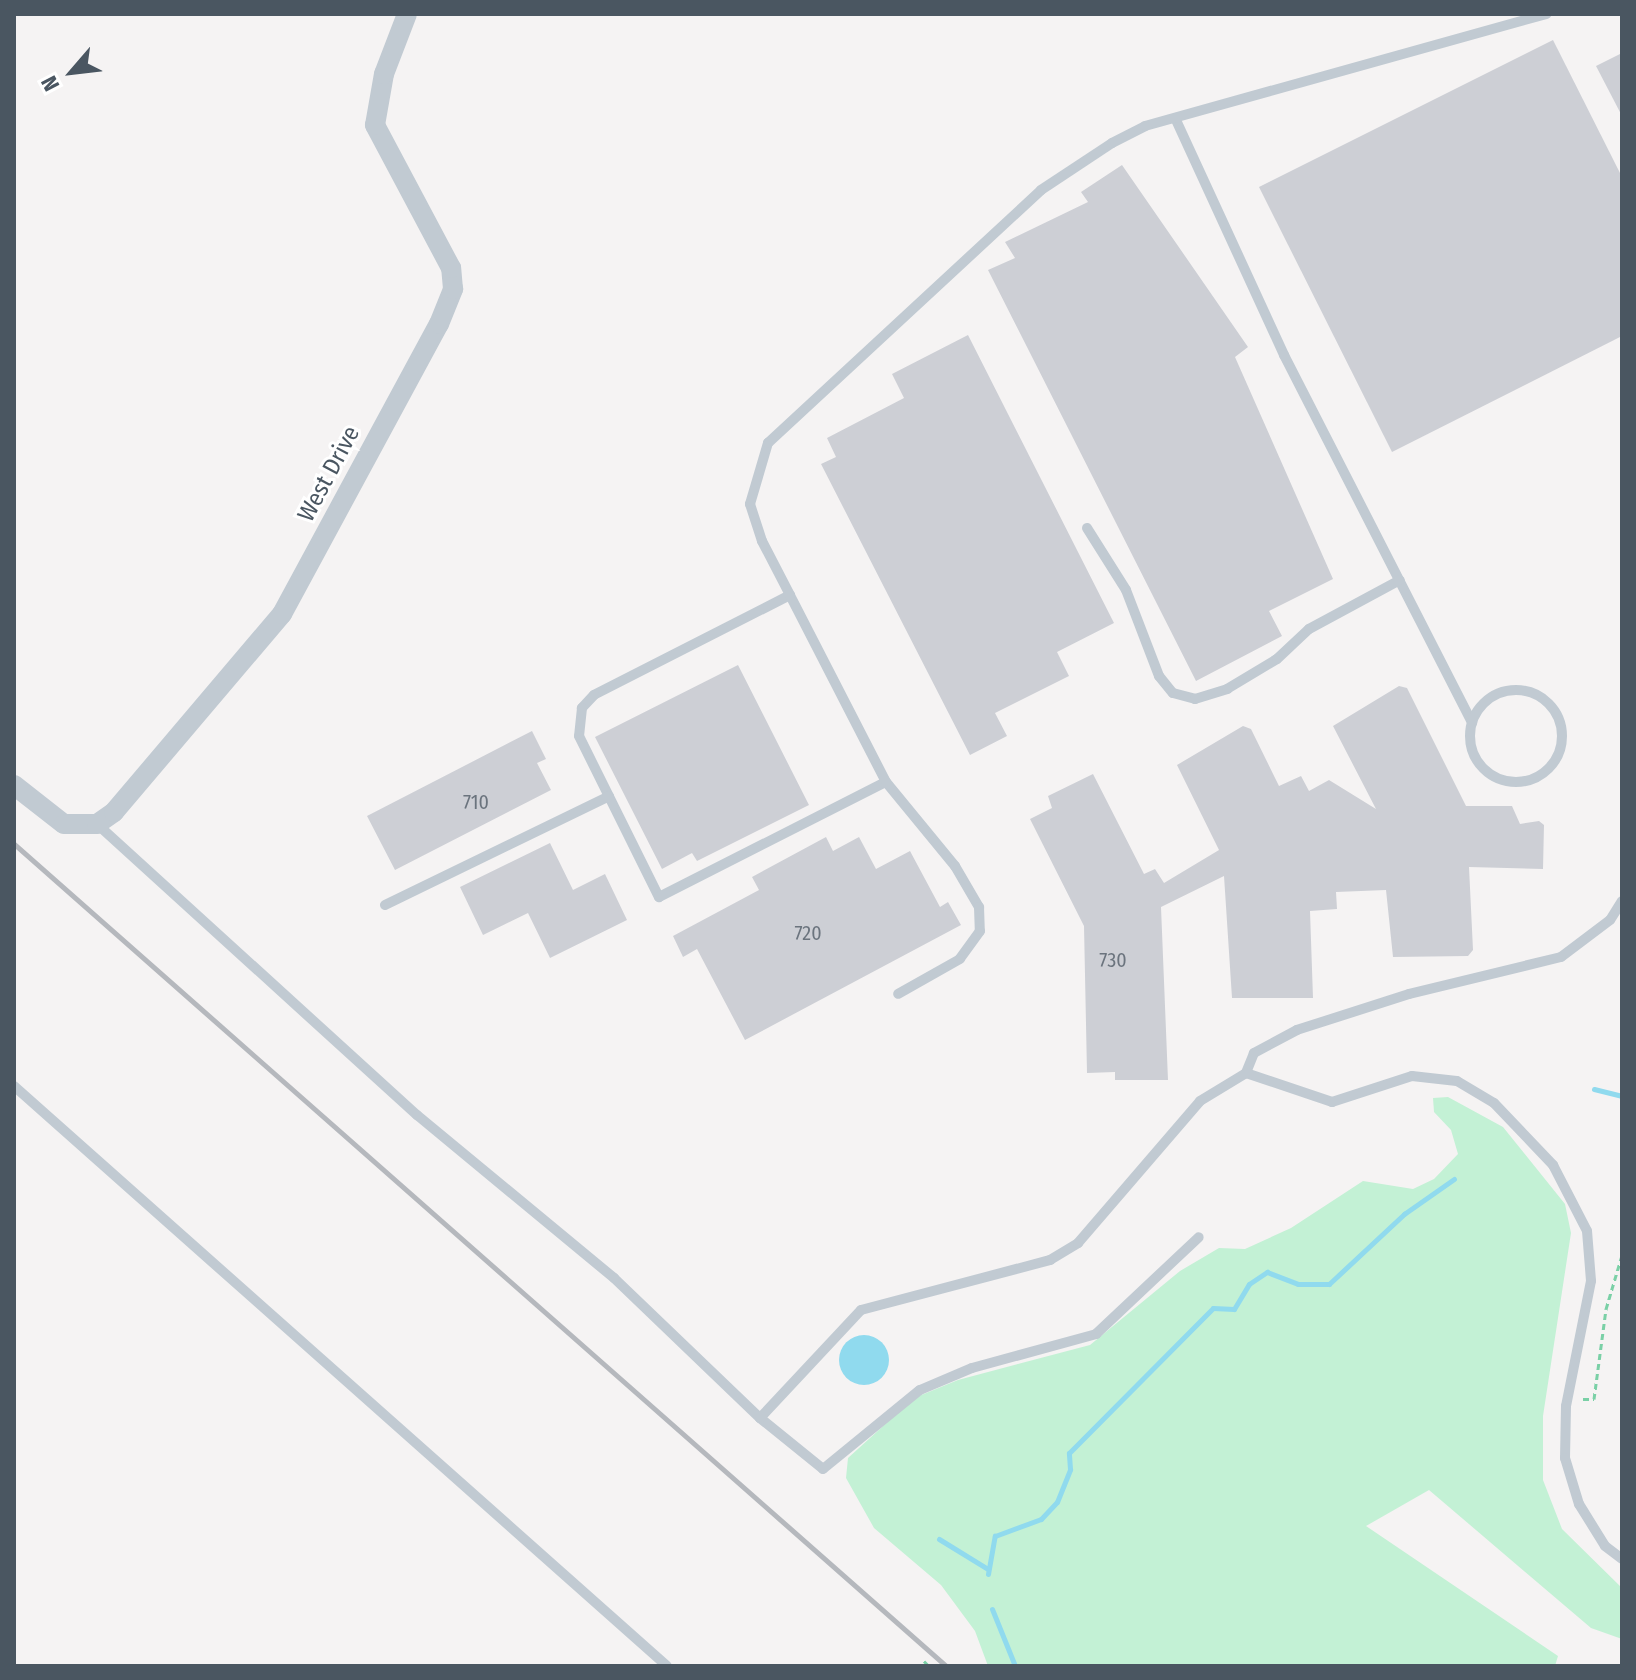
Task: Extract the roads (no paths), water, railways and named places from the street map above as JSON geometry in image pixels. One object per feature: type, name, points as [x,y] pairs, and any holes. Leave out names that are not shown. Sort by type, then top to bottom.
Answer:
[{"type":"street","name":"West Drive","points":[[97,824],[114,812],[178,741],[282,614],[448,307],[453,289],[444,247],[375,125],[384,74],[407,14]]},
{"type":"street","points":[[14,785],[64,824],[97,824]]},
{"type":"lane","points":[[898,994],[960,959],[980,931],[979,907],[955,866],[886,782],[790,595],[750,504],[768,443],[1041,190],[1112,143],[1145,126],[1176,120],[1547,14]]},
{"type":"lane","points":[[1176,120],[1284,355],[1472,723],[1474,756],[1498,778],[1530,780],[1549,768],[1560,750],[1558,717],[1544,700],[1524,691],[1492,697],[1472,723]]},
{"type":"lane","points":[[1087,528],[1126,590],[1159,676],[1173,693],[1195,699],[1227,689],[1277,659],[1309,629],[1400,580]]},
{"type":"lane","points":[[790,595],[594,695],[582,708],[579,736],[659,897],[886,782]]},
{"type":"lane","points":[[385,905],[609,796]]},
{"type":"lane","points":[[97,824],[417,1115],[614,1278],[760,1418],[823,1469],[920,1390],[972,1368],[1096,1334],[1199,1237]]},
{"type":"lane","points":[[760,1418],[861,1310],[1050,1260],[1078,1243],[1200,1101],[1246,1073],[1254,1053],[1297,1030],[1409,994],[1561,957],[1610,920],[1622,901]]},
{"type":"lane","points":[[1246,1073],[1332,1102],[1412,1076],[1457,1081],[1494,1103],[1553,1165],[1587,1231],[1591,1281],[1567,1400],[1565,1458],[1579,1504],[1605,1546],[1622,1559]]},
{"type":"lane","points":[[14,1086],[667,1666]]},
{"type":"water","points":[[864,1335],[882,1342],[889,1360],[882,1378],[864,1385],[846,1378],[839,1360],[846,1342]]},
{"type":"waterway","points":[[1594,1089],[1622,1096]]},
{"type":"waterway","points":[[988,1574],[995,1536],[1041,1519],[1057,1502],[1070,1469],[1069,1453],[1213,1308],[1234,1309],[1249,1284],[1267,1272],[1298,1284],[1329,1284],[1404,1214],[1454,1179]]},
{"type":"waterway","points":[[939,1539],[988,1569]]},
{"type":"waterway","points":[[992,1609],[1015,1666]]},
{"type":"railway","points":[[14,844],[946,1666]]}]
